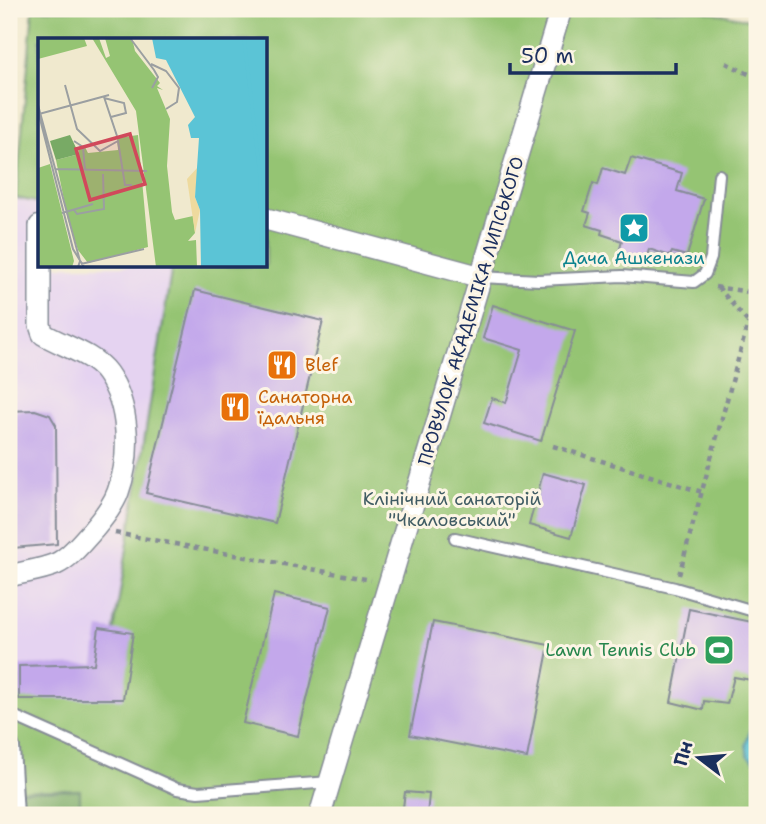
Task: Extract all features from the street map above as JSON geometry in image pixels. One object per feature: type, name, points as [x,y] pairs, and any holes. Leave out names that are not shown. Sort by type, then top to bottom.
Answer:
[{"type":"street","name":"ПРОВУЛОК АКАДЕМІКА ЛИПСЬКОГО","points":[[320,815],[561,9]]},
{"type":"street","points":[[268,220],[481,277]]},
{"type":"street","points":[[9,576],[56,564],[73,552],[94,530],[117,495],[124,472],[126,440],[121,404],[115,386],[105,370],[43,334],[40,325],[40,268]]},
{"type":"lane","points":[[481,277],[539,280],[622,276],[694,282],[705,274],[711,258],[719,175]]},
{"type":"lane","points":[[455,538],[675,588],[757,612]]},
{"type":"lane","points":[[9,714],[177,789],[198,793],[330,782]]},
{"type":"lane","points":[[9,734],[13,747],[18,815]]},
{"type":"path","points":[[726,63],[757,78]]},
{"type":"path","points":[[717,286],[757,333]]},
{"type":"path","points":[[675,588],[748,323]]},
{"type":"path","points":[[553,446],[702,492]]},
{"type":"path","points":[[94,530],[390,583]]},
{"type":"shaded area","points":[[9,199],[38,203],[38,268],[172,268],[107,674],[9,678]]},
{"type":"green space","name":"Клінічний санаторій \"Чкаловський\"","points":[[33,9],[696,9],[757,21],[757,815],[80,815],[80,790],[9,791],[9,678],[107,674],[172,268],[268,268],[268,38],[38,38],[38,203],[16,198]]},
{"type":"green space","points":[[80,790],[80,815],[9,815],[9,791]]},
{"type":"water","points":[[757,707],[757,763],[748,756],[746,744]]},
{"type":"building","points":[[631,158],[682,173],[677,191],[704,199],[687,256],[672,252],[670,256],[649,249],[646,261],[619,252],[622,241],[601,234],[602,230],[586,225],[590,213],[584,211],[593,183],[598,185],[603,168],[625,175]]},
{"type":"building","name":"Санаторна їдальня","points":[[195,290],[323,321],[275,523],[146,493]]},
{"type":"building","points":[[493,305],[575,331],[541,441],[484,423],[492,398],[506,403],[522,350],[483,338]]},
{"type":"building","points":[[35,410],[50,415],[56,425],[57,544],[13,548],[9,411]]},
{"type":"building","points":[[543,473],[586,485],[571,537],[529,525]]},
{"type":"building","points":[[274,594],[330,607],[298,736],[243,723]]},
{"type":"building","name":"Lawn Tennis Club","points":[[689,609],[757,623],[757,681],[734,677],[727,704],[704,701],[703,710],[671,702]]},
{"type":"building","points":[[433,622],[549,645],[527,758],[410,735]]},
{"type":"building","points":[[99,628],[133,633],[123,699],[19,699],[19,666],[94,664]]},
{"type":"building","points":[[405,792],[429,794],[427,815],[402,815]]},
{"type":"place","name":"Дача Ашкенази","points":[[634,228]]},
{"type":"place","name":"Blef","points":[[282,365]]},
{"type":"place","name":"Санаторна їдальня","points":[[235,407]]},
{"type":"place","name":"Lawn Tennis Club","points":[[719,650]]}]
